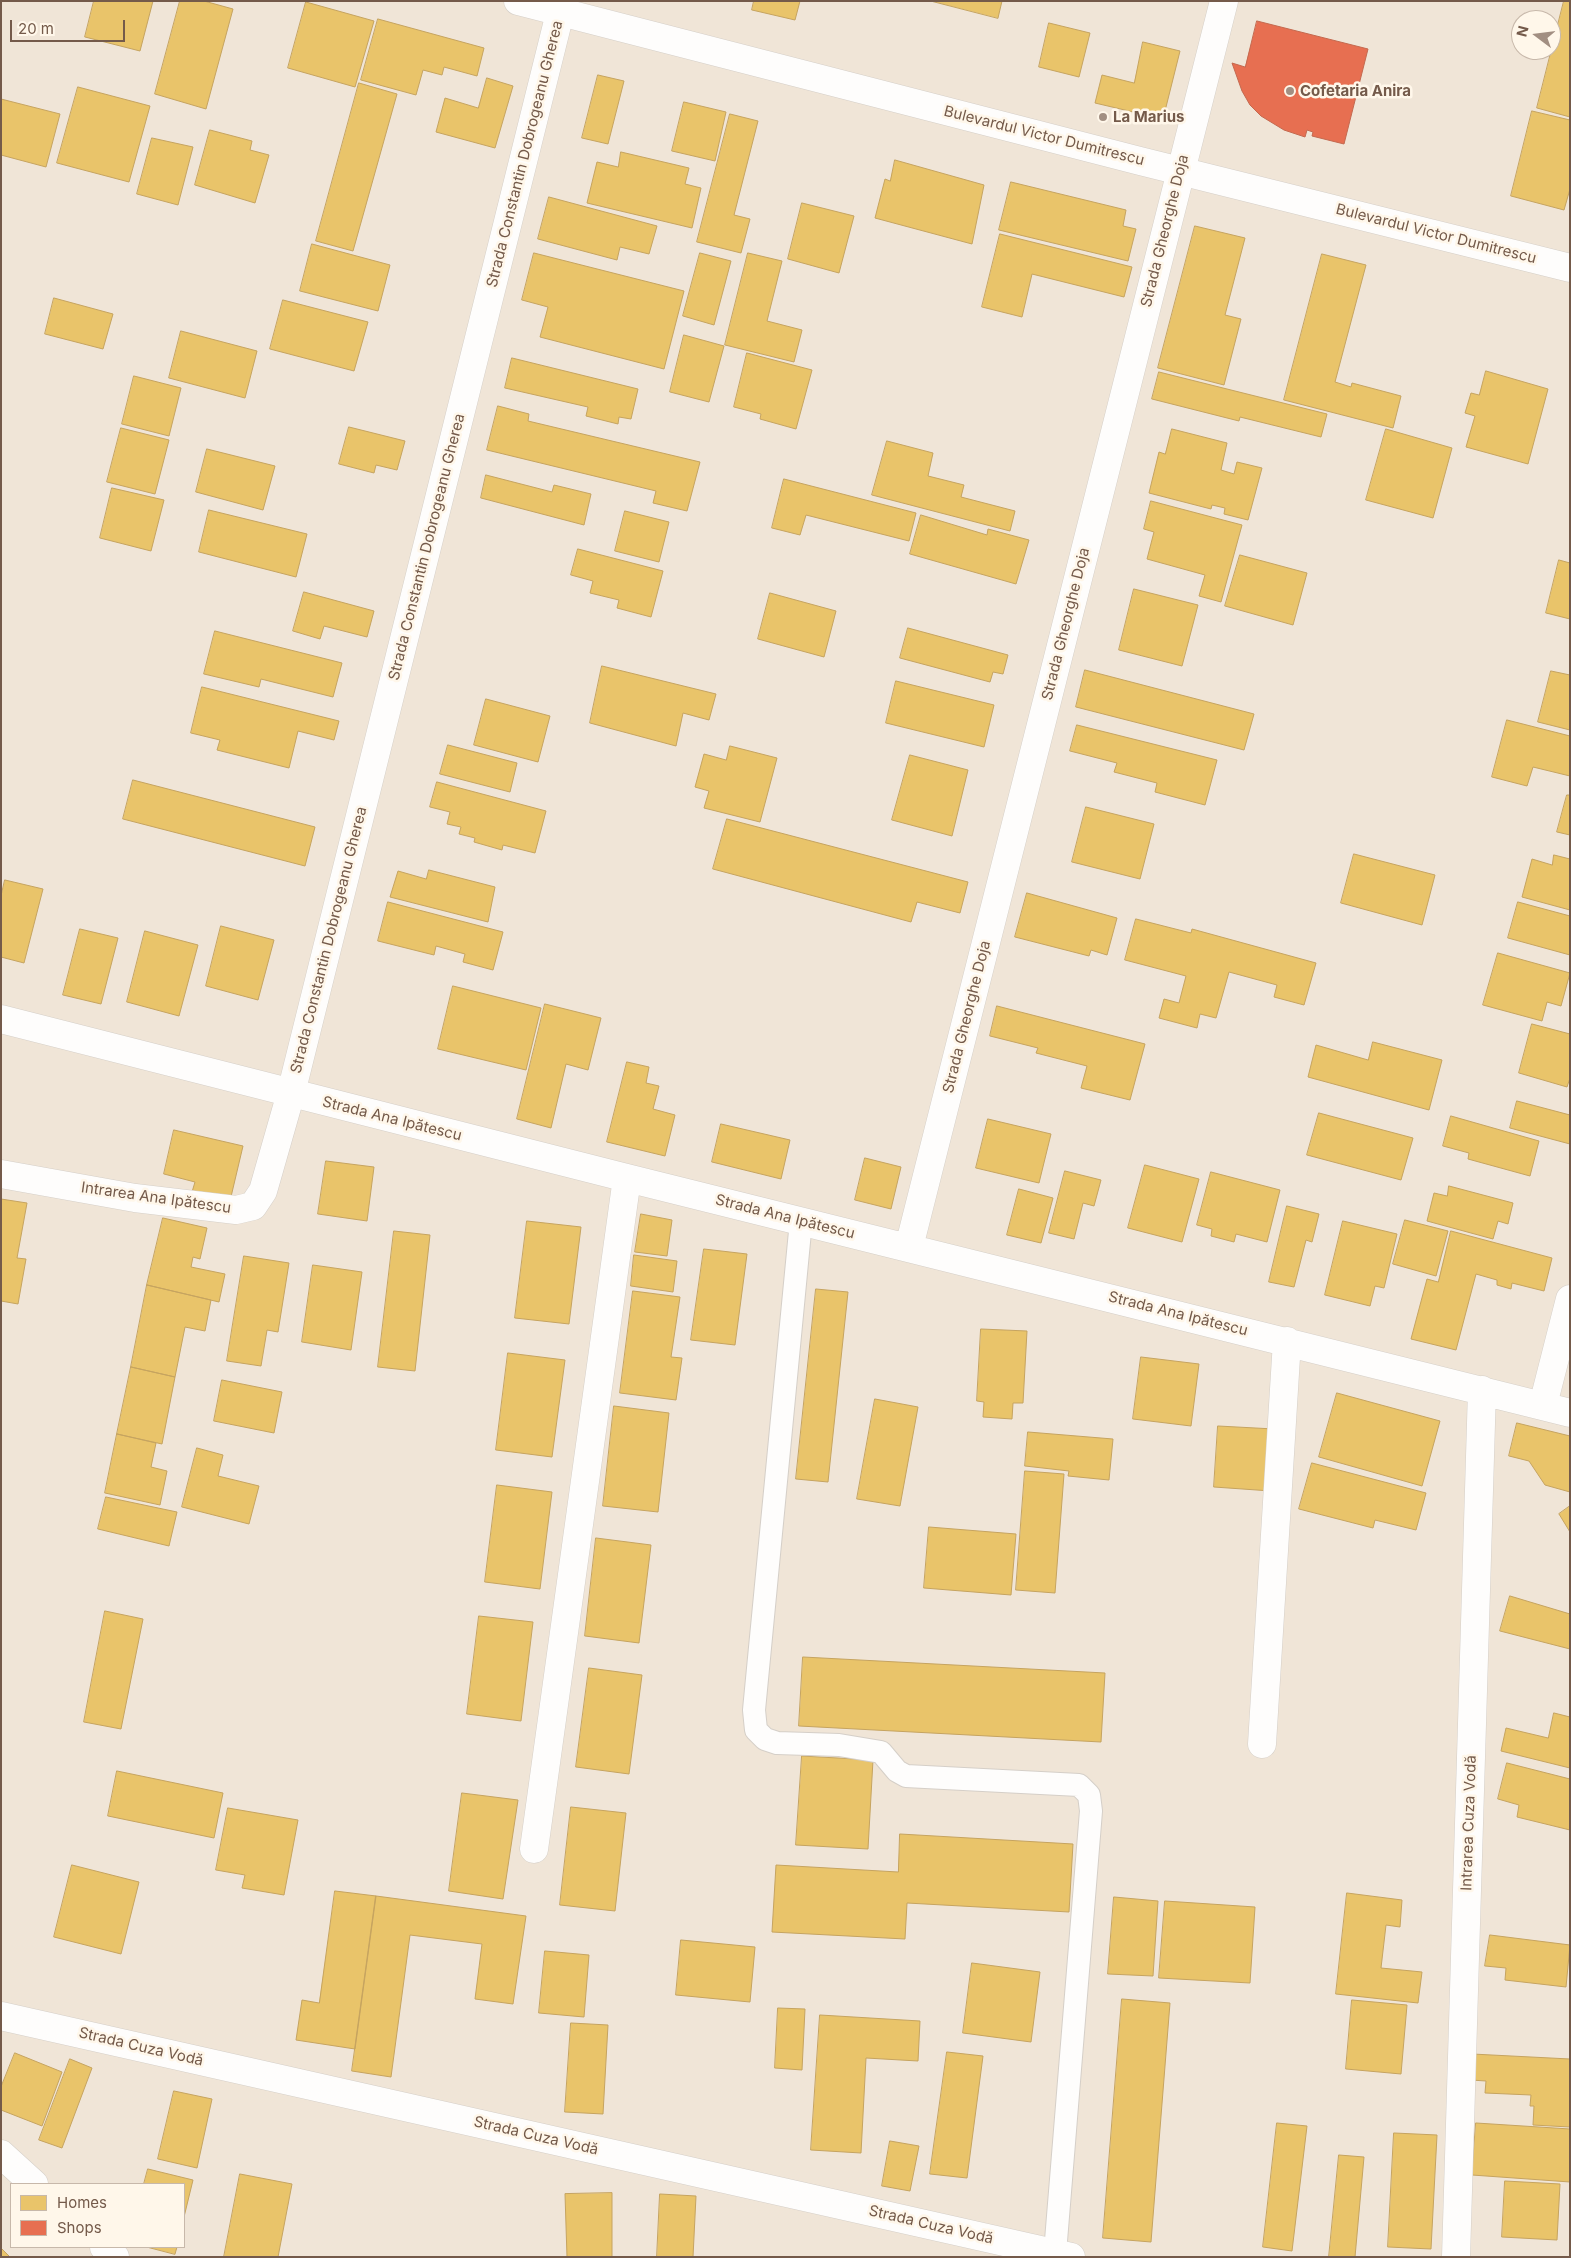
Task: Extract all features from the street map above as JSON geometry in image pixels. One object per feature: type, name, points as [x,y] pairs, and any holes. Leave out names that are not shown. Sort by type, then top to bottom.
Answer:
[{"type":"street","name":"Bulevardul Victor Dumitrescu","points":[[518,1],[562,7],[1180,171],[1570,268]]},
{"type":"street","name":"Strada Gheorghe Doja","points":[[908,1247],[1224,1]]},
{"type":"street","name":"Strada Constantin Dobrogeanu Gherea","points":[[291,1093],[562,7]]},
{"type":"street","name":"Strada Ana Ipătescu","points":[[1,1019],[801,1222],[1570,1412]]},
{"type":"street","name":"Intrarea Ana Ipătescu","points":[[1,1174],[190,1206],[236,1210],[253,1206],[263,1191],[291,1093]]},
{"type":"street","points":[[534,1849],[626,1178]]},
{"type":"street","points":[[1543,1406],[1570,1299]]},
{"type":"street","points":[[1262,1744],[1287,1341]]},
{"type":"street","name":"Intrarea Cuza Vodă","points":[[1456,2257],[1482,1390]]},
{"type":"street","name":"Strada Cuza Vodă","points":[[1,2016],[1063,2255]]},
{"type":"street","points":[[1,2154],[33,2183]]},
{"type":"street","points":[[105,2248],[115,2257]]},
{"type":"lane","points":[[801,1222],[754,1710],[756,1730],[765,1739],[777,1742],[839,1745],[881,1752],[897,1771],[906,1776],[1078,1785],[1089,1795],[1091,1811],[1063,2255]]},
{"type":"shaded area","points":[[1,1],[1570,1],[1570,2257],[1,2257]]},
{"type":"building: Homes","points":[[94,1],[153,1],[140,51],[85,37]]},
{"type":"building: Homes","points":[[180,1],[204,1],[233,9],[206,109],[155,94]]},
{"type":"building: Homes","points":[[754,1],[800,1],[795,20],[752,10]]},
{"type":"building: Homes","points":[[931,1],[1002,1],[998,18]]},
{"type":"building: Homes","points":[[1564,1],[1570,1],[1570,117],[1537,108],[1549,60],[1561,60],[1561,13]]},
{"type":"building: Homes","points":[[306,2],[374,21],[355,87],[288,68]]},
{"type":"building: Homes","points":[[378,19],[484,48],[477,76],[444,67],[442,75],[423,70],[416,95],[361,80]]},
{"type":"building: Homes","points":[[1049,23],[1090,33],[1079,77],[1039,67]]},
{"type":"building: Homes","points":[[1143,42],[1180,51],[1163,119],[1095,103],[1102,75],[1134,83]]},
{"type":"building: Homes","points":[[598,75],[624,81],[608,144],[582,138]]},
{"type":"building: Homes","points":[[487,78],[513,86],[495,148],[436,132],[445,98],[478,108]]},
{"type":"building: Homes","points":[[359,83],[397,94],[353,251],[316,241]]},
{"type":"building: Homes","points":[[78,87],[150,106],[129,182],[57,163]]},
{"type":"building: Homes","points":[[1,99],[60,114],[46,167],[1,155]]},
{"type":"building: Homes","points":[[684,102],[726,112],[715,161],[672,151]]},
{"type":"building: Homes","points":[[1532,111],[1570,120],[1570,189],[1564,210],[1511,196]]},
{"type":"building: Homes","points":[[730,114],[758,121],[734,215],[750,219],[741,253],[697,242]]},
{"type":"building: Homes","points":[[210,130],[252,141],[250,150],[269,155],[255,203],[195,185]]},
{"type":"building: Homes","points":[[152,138],[193,147],[178,205],[137,194]]},
{"type":"building: Homes","points":[[621,152],[689,168],[685,184],[701,188],[692,228],[587,203],[597,162],[618,167]]},
{"type":"building: Homes","points":[[895,160],[984,185],[972,244],[875,218],[885,179],[890,181]]},
{"type":"building: Homes","points":[[1011,182],[1126,210],[1123,226],[1136,229],[1128,261],[999,230]]},
{"type":"building: Homes","points":[[549,197],[657,226],[649,254],[620,247],[617,260],[538,239]]},
{"type":"building: Homes","points":[[802,203],[854,216],[839,273],[788,259]]},
{"type":"building: Homes","points":[[1195,226],[1245,238],[1225,315],[1241,319],[1224,385],[1158,368]]},
{"type":"building: Homes","points":[[1000,234],[1132,267],[1124,297],[1032,274],[1022,317],[982,307]]},
{"type":"building: Homes","points":[[312,244],[390,265],[378,311],[300,291]]},
{"type":"building: Homes","points":[[534,253],[684,291],[664,369],[540,337],[548,307],[522,300]]},
{"type":"building: Homes","points":[[700,253],[731,261],[714,325],[683,316]]},
{"type":"building: Homes","points":[[748,253],[782,261],[767,321],[802,330],[794,362],[725,345]]},
{"type":"building: Homes","points":[[1322,254],[1366,265],[1335,382],[1351,387],[1352,383],[1401,396],[1393,428],[1284,400]]},
{"type":"building: Homes","points":[[54,298],[113,314],[103,349],[45,334]]},
{"type":"building: Homes","points":[[283,300],[368,322],[354,371],[270,349]]},
{"type":"building: Homes","points":[[181,331],[257,351],[245,398],[169,378]]},
{"type":"building: Homes","points":[[684,335],[724,346],[709,402],[670,392]]},
{"type":"building: Homes","points":[[747,353],[812,370],[796,429],[760,419],[761,414],[734,407]]},
{"type":"building: Homes","points":[[512,358],[638,389],[631,419],[619,417],[618,424],[586,416],[588,407],[505,388]]},
{"type":"building: Homes","points":[[1486,371],[1548,389],[1528,464],[1466,447],[1475,416],[1465,413],[1471,393],[1479,395]]},
{"type":"building: Homes","points":[[1159,372],[1327,414],[1321,437],[1240,417],[1239,421],[1152,399]]},
{"type":"building: Homes","points":[[134,376],[181,388],[169,436],[122,424]]},
{"type":"building: Homes","points":[[498,406],[529,414],[528,421],[700,462],[687,511],[653,503],[656,491],[487,450]]},
{"type":"building: Homes","points":[[349,427],[405,441],[397,470],[376,465],[374,473],[339,464]]},
{"type":"building: Homes","points":[[121,428],[169,440],[155,494],[107,482]]},
{"type":"building: Homes","points":[[1172,429],[1227,443],[1221,470],[1234,474],[1237,462],[1262,468],[1248,520],[1224,514],[1225,508],[1212,505],[1211,509],[1149,493],[1159,452],[1165,454]]},
{"type":"building: Homes","points":[[1386,429],[1452,448],[1433,518],[1366,500]]},
{"type":"building: Homes","points":[[887,441],[933,453],[928,476],[964,485],[961,497],[1015,511],[1010,531],[872,495]]},
{"type":"building: Homes","points":[[207,449],[275,466],[263,510],[196,492]]},
{"type":"building: Homes","points":[[486,475],[552,492],[554,485],[591,494],[584,525],[481,498]]},
{"type":"building: Homes","points":[[784,479],[916,513],[909,541],[806,515],[800,535],[772,528]]},
{"type":"building: Homes","points":[[112,488],[164,500],[151,551],[100,538]]},
{"type":"building: Homes","points":[[1151,501],[1242,525],[1221,602],[1199,596],[1205,575],[1147,559],[1154,532],[1144,529]]},
{"type":"building: Homes","points":[[209,510],[307,534],[296,577],[199,552]]},
{"type":"building: Homes","points":[[625,511],[669,522],[659,562],[615,551]]},
{"type":"building: Homes","points":[[921,515],[987,535],[988,529],[1029,540],[1016,584],[910,554]]},
{"type":"building: Homes","points":[[578,549],[663,571],[651,617],[617,608],[619,600],[590,593],[593,581],[571,575]]},
{"type":"building: Homes","points":[[1240,555],[1307,573],[1293,625],[1225,606]]},
{"type":"building: Homes","points":[[1559,560],[1570,563],[1570,619],[1546,613]]},
{"type":"building: Homes","points":[[1134,589],[1198,605],[1182,666],[1119,650]]},
{"type":"building: Homes","points":[[304,592],[374,611],[367,637],[324,626],[320,639],[293,631]]},
{"type":"building: Homes","points":[[770,593],[836,611],[824,657],[758,639]]},
{"type":"building: Homes","points":[[908,628],[1008,655],[1003,674],[993,672],[990,682],[900,658]]},
{"type":"building: Homes","points":[[215,631],[342,663],[333,697],[261,679],[259,687],[204,674]]},
{"type":"building: Homes","points":[[602,666],[716,694],[709,720],[683,713],[676,746],[590,723]]},
{"type":"building: Homes","points":[[1085,670],[1254,714],[1244,750],[1076,707]]},
{"type":"building: Homes","points":[[1551,671],[1570,675],[1570,730],[1538,722]]},
{"type":"building: Homes","points":[[896,681],[994,705],[984,747],[886,723]]},
{"type":"building: Homes","points":[[202,687],[339,721],[334,740],[298,731],[289,768],[217,750],[220,740],[191,733]]},
{"type":"building: Homes","points":[[486,699],[550,716],[538,762],[474,745]]},
{"type":"building: Homes","points":[[1507,720],[1570,736],[1570,776],[1533,767],[1527,786],[1492,777]]},
{"type":"building: Homes","points":[[1077,725],[1217,760],[1205,805],[1155,792],[1157,783],[1114,772],[1117,763],[1070,751]]},
{"type":"building: Homes","points":[[448,745],[517,763],[510,792],[440,774]]},
{"type":"building: Homes","points":[[730,746],[777,758],[760,822],[704,808],[709,791],[695,787],[704,754],[726,760]]},
{"type":"building: Homes","points":[[910,755],[968,770],[952,836],[892,820]]},
{"type":"building: Homes","points":[[133,780],[315,827],[305,866],[123,819]]},
{"type":"building: Homes","points":[[437,782],[546,811],[535,853],[503,845],[502,850],[474,842],[475,838],[459,834],[461,827],[447,824],[450,812],[430,807]]},
{"type":"building: Homes","points":[[1567,795],[1570,795],[1570,835],[1557,832]]},
{"type":"building: Homes","points":[[1086,807],[1154,824],[1140,879],[1072,862]]},
{"type":"building: Homes","points":[[727,819],[968,882],[960,913],[917,902],[911,922],[713,869]]},
{"type":"building: Homes","points":[[1354,854],[1435,875],[1422,925],[1341,903]]},
{"type":"building: Homes","points":[[1554,855],[1570,859],[1570,910],[1522,897],[1532,859],[1552,865]]},
{"type":"building: Homes","points":[[429,870],[495,887],[488,922],[390,897],[398,871],[426,879]]},
{"type":"building: Homes","points":[[5,880],[43,889],[24,963],[1,957],[1,896]]},
{"type":"building: Homes","points":[[1027,893],[1117,918],[1107,955],[1091,950],[1089,956],[1015,937]]},
{"type":"building: Homes","points":[[388,902],[503,932],[493,970],[463,962],[465,954],[436,946],[434,955],[378,941]]},
{"type":"building: Homes","points":[[1518,902],[1570,916],[1570,955],[1508,938]]},
{"type":"building: Homes","points":[[1136,919],[1191,933],[1192,929],[1316,963],[1304,1005],[1274,997],[1277,985],[1229,972],[1216,1018],[1200,1014],[1197,1028],[1159,1018],[1164,999],[1179,1003],[1186,976],[1125,960]]},
{"type":"building: Homes","points":[[221,926],[274,940],[258,1000],[206,986]]},
{"type":"building: Homes","points":[[80,929],[118,938],[101,1004],[63,995]]},
{"type":"building: Homes","points":[[145,931],[198,945],[179,1016],[127,1002]]},
{"type":"building: Homes","points":[[1498,953],[1570,973],[1561,1006],[1547,1002],[1542,1021],[1483,1005]]},
{"type":"building: Homes","points":[[453,986],[541,1008],[526,1070],[438,1049]]},
{"type":"building: Homes","points":[[545,1004],[601,1018],[588,1070],[566,1064],[551,1128],[517,1119]]},
{"type":"building: Homes","points":[[997,1006],[1145,1044],[1130,1100],[1081,1088],[1087,1066],[1036,1053],[1038,1048],[990,1036]]},
{"type":"building: Homes","points":[[1532,1024],[1570,1034],[1570,1078],[1567,1087],[1519,1073]]},
{"type":"building: Homes","points":[[1373,1042],[1442,1060],[1429,1110],[1308,1077],[1316,1045],[1368,1060]]},
{"type":"building: Homes","points":[[627,1062],[649,1067],[646,1083],[659,1086],[653,1109],[675,1115],[665,1156],[607,1142]]},
{"type":"building: Homes","points":[[1517,1101],[1570,1115],[1570,1144],[1510,1128]]},
{"type":"building: Homes","points":[[1319,1113],[1413,1138],[1401,1180],[1307,1155]]},
{"type":"building: Homes","points":[[1451,1116],[1539,1141],[1530,1176],[1468,1159],[1469,1153],[1443,1146]]},
{"type":"building: Homes","points":[[988,1119],[1051,1134],[1039,1183],[976,1168]]},
{"type":"building: Homes","points":[[721,1124],[790,1140],[781,1179],[712,1162]]},
{"type":"building: Homes","points":[[174,1130],[243,1146],[230,1201],[192,1192],[195,1182],[164,1174]]},
{"type":"building: Homes","points":[[865,1158],[901,1167],[891,1209],[855,1200]]},
{"type":"building: Homes","points":[[326,1161],[374,1167],[367,1221],[318,1214]]},
{"type":"building: Homes","points":[[1145,1165],[1199,1179],[1182,1242],[1128,1228]]},
{"type":"building: Homes","points":[[1065,1171],[1101,1180],[1094,1206],[1083,1203],[1074,1239],[1049,1233]]},
{"type":"building: Homes","points":[[1211,1172],[1280,1190],[1267,1242],[1236,1234],[1234,1242],[1211,1236],[1212,1229],[1197,1225]]},
{"type":"building: Homes","points":[[1449,1186],[1513,1203],[1508,1224],[1498,1221],[1493,1239],[1427,1221],[1434,1193],[1447,1196]]},
{"type":"building: Homes","points":[[1019,1189],[1053,1198],[1041,1243],[1007,1235]]},
{"type":"building: Homes","points":[[1,1199],[27,1203],[17,1258],[26,1259],[18,1304],[1,1301]]},
{"type":"building: Homes","points":[[1287,1206],[1319,1214],[1312,1242],[1306,1240],[1294,1287],[1269,1282]]},
{"type":"building: Homes","points":[[641,1214],[672,1220],[667,1256],[635,1252]]},
{"type":"building: Homes","points":[[163,1218],[207,1228],[200,1259],[193,1257],[191,1267],[225,1274],[219,1302],[147,1285]]},
{"type":"building: Homes","points":[[1405,1220],[1448,1231],[1436,1276],[1393,1264]]},
{"type":"building: Homes","points":[[527,1221],[581,1227],[569,1324],[515,1318]]},
{"type":"building: Homes","points":[[1343,1221],[1397,1234],[1384,1288],[1375,1286],[1370,1306],[1325,1295]]},
{"type":"building: Homes","points":[[394,1231],[430,1235],[415,1371],[378,1367]]},
{"type":"building: Homes","points":[[1451,1231],[1552,1258],[1544,1291],[1512,1283],[1511,1289],[1497,1285],[1497,1280],[1476,1274],[1456,1350],[1411,1339],[1427,1279],[1438,1282]]},
{"type":"building: Homes","points":[[704,1249],[747,1254],[735,1345],[691,1340]]},
{"type":"building: Homes","points":[[634,1255],[677,1261],[673,1292],[631,1286]]},
{"type":"building: Homes","points":[[244,1256],[289,1263],[278,1332],[267,1330],[261,1366],[227,1361]]},
{"type":"building: Homes","points":[[313,1265],[362,1272],[351,1350],[302,1342]]},
{"type":"building: Homes","points":[[147,1285],[211,1300],[205,1331],[185,1327],[175,1377],[131,1367]]},
{"type":"building: Homes","points":[[816,1289],[848,1292],[828,1482],[796,1479]]},
{"type":"building: Homes","points":[[633,1291],[680,1297],[671,1357],[682,1358],[676,1400],[620,1393]]},
{"type":"building: Homes","points":[[981,1329],[1027,1331],[1023,1403],[1013,1403],[1012,1419],[983,1417],[984,1402],[977,1401]]},
{"type":"building: Homes","points":[[508,1353],[565,1360],[552,1457],[496,1450]]},
{"type":"building: Homes","points":[[1141,1357],[1199,1364],[1191,1426],[1133,1419]]},
{"type":"building: Homes","points":[[131,1367],[175,1377],[162,1444],[117,1434]]},
{"type":"building: Homes","points":[[222,1380],[282,1392],[274,1433],[214,1421]]},
{"type":"building: Homes","points":[[1337,1393],[1440,1421],[1422,1486],[1319,1457]]},
{"type":"building: Homes","points":[[875,1399],[918,1407],[900,1506],[857,1499]]},
{"type":"building: Homes","points":[[614,1406],[669,1413],[658,1512],[603,1506]]},
{"type":"building: Homes","points":[[1517,1423],[1570,1436],[1570,1492],[1545,1485],[1529,1461],[1509,1456]]},
{"type":"building: Homes","points":[[1218,1426],[1274,1429],[1271,1491],[1214,1487]]},
{"type":"building: Homes","points":[[1028,1432],[1113,1439],[1109,1480],[1068,1476],[1069,1471],[1025,1466]]},
{"type":"building: Homes","points":[[117,1434],[156,1443],[151,1467],[167,1471],[160,1505],[105,1493]]},
{"type":"building: Homes","points":[[197,1448],[223,1455],[218,1476],[259,1486],[249,1524],[182,1507]]},
{"type":"building: Homes","points":[[1312,1463],[1426,1493],[1416,1530],[1375,1520],[1373,1528],[1299,1509]]},
{"type":"building: Homes","points":[[1025,1471],[1064,1474],[1055,1593],[1016,1590]]},
{"type":"building: Homes","points":[[497,1485],[552,1492],[540,1589],[485,1582]]},
{"type":"building: Homes","points":[[106,1497],[177,1512],[169,1546],[98,1529]]},
{"type":"building: Homes","points":[[1570,1506],[1570,1532],[1559,1514]]},
{"type":"building: Homes","points":[[929,1527],[1016,1534],[1011,1595],[924,1588]]},
{"type":"building: Homes","points":[[596,1538],[651,1545],[639,1643],[585,1636]]},
{"type":"building: Homes","points":[[1510,1596],[1570,1614],[1570,1649],[1500,1631]]},
{"type":"building: Homes","points":[[105,1611],[143,1619],[121,1729],[84,1722]]},
{"type":"building: Homes","points":[[479,1616],[533,1622],[521,1721],[467,1714]]},
{"type":"building: Homes","points":[[803,1657],[1105,1673],[1101,1742],[799,1726]]},
{"type":"building: Homes","points":[[589,1668],[642,1675],[629,1774],[576,1767]]},
{"type":"building: Homes","points":[[1554,1713],[1570,1717],[1570,1768],[1501,1751],[1506,1728],[1548,1738]]},
{"type":"building: Homes","points":[[802,1756],[873,1760],[868,1849],[796,1845]]},
{"type":"building: Homes","points":[[1507,1763],[1570,1779],[1570,1830],[1517,1817],[1519,1805],[1498,1799]]},
{"type":"building: Homes","points":[[117,1771],[223,1793],[214,1838],[108,1816]]},
{"type":"building: Homes","points":[[462,1793],[518,1800],[503,1899],[449,1891]]},
{"type":"building: Homes","points":[[571,1807],[626,1813],[615,1911],[560,1905]]},
{"type":"building: Homes","points":[[228,1808],[298,1820],[284,1895],[242,1888],[245,1875],[216,1870]]},
{"type":"building: Homes","points":[[900,1834],[1073,1844],[1069,1912],[907,1903],[905,1939],[772,1932],[776,1865],[898,1872]]},
{"type":"building: Homes","points":[[72,1865],[139,1882],[121,1954],[54,1937]]},
{"type":"building: Homes","points":[[335,1891],[376,1896],[355,2049],[296,2040],[302,2000],[319,2003]]},
{"type":"building: Homes","points":[[1347,1893],[1402,1900],[1400,1927],[1386,1925],[1381,1968],[1422,1972],[1418,2003],[1336,1994]]},
{"type":"building: Homes","points":[[376,1896],[526,1916],[513,2004],[475,1999],[482,1944],[410,1935],[391,2077],[352,2071]]},
{"type":"building: Homes","points":[[1114,1897],[1158,1901],[1153,1976],[1108,1974]]},
{"type":"building: Homes","points":[[1165,1901],[1255,1907],[1250,1983],[1159,1978]]},
{"type":"building: Homes","points":[[1490,1935],[1570,1945],[1566,1987],[1505,1980],[1506,1968],[1485,1966]]},
{"type":"building: Homes","points":[[681,1940],[755,1947],[750,2002],[676,1995]]},
{"type":"building: Homes","points":[[545,1951],[589,1955],[584,2017],[539,2013]]},
{"type":"building: Homes","points":[[972,1963],[1040,1972],[1031,2042],[963,2033]]},
{"type":"building: Homes","points":[[1122,1999],[1170,2003],[1151,2242],[1103,2238]]},
{"type":"building: Homes","points":[[1352,2000],[1407,2005],[1401,2074],[1346,2069]]},
{"type":"building: Homes","points":[[778,2008],[805,2009],[802,2070],[775,2068]]},
{"type":"building: Homes","points":[[820,2015],[920,2021],[918,2061],[866,2058],[861,2153],[811,2150]]},
{"type":"building: Homes","points":[[571,2023],[608,2025],[603,2114],[565,2112]]},
{"type":"building: Homes","points":[[947,2052],[983,2056],[967,2178],[930,2174]]},
{"type":"building: Homes","points":[[15,2053],[62,2072],[42,2126],[1,2110],[1,2087]]},
{"type":"building: Homes","points":[[1472,2054],[1570,2059],[1570,2127],[1533,2125],[1534,2106],[1530,2106],[1531,2095],[1485,2093],[1486,2081],[1471,2080]]},
{"type":"building: Homes","points":[[70,2059],[92,2068],[62,2148],[39,2140]]},
{"type":"building: Homes","points":[[174,2091],[212,2099],[197,2168],[158,2159]]},
{"type":"building: Homes","points":[[1277,2123],[1307,2126],[1292,2251],[1263,2247]]},
{"type":"building: Homes","points":[[1476,2123],[1570,2129],[1570,2182],[1472,2175]]},
{"type":"building: Homes","points":[[1394,2133],[1437,2135],[1431,2249],[1388,2247]]},
{"type":"building: Homes","points":[[890,2141],[919,2146],[910,2191],[882,2186]]},
{"type":"building: Homes","points":[[1339,2155],[1364,2157],[1355,2257],[1329,2257]]},
{"type":"building: Homes","points":[[148,2169],[193,2180],[185,2213],[185,2183],[144,2183]]},
{"type":"building: Homes","points":[[240,2174],[292,2184],[278,2257],[224,2257]]},
{"type":"building: Homes","points":[[1505,2181],[1560,2184],[1557,2240],[1502,2237]]},
{"type":"building: Homes","points":[[612,2193],[612,2257],[567,2257],[565,2194]]},
{"type":"building: Homes","points":[[660,2194],[696,2196],[693,2257],[657,2257]]},
{"type":"building: Homes","points":[[1,2248],[10,2257],[1,2257]]},
{"type":"building: Homes","points":[[151,2248],[177,2248],[175,2254]]},
{"type":"building: Shops","points":[[1257,21],[1368,49],[1344,144],[1312,136],[1313,132],[1307,130],[1305,137],[1284,130],[1261,116],[1250,105],[1242,91],[1232,63],[1245,67]]},
{"type":"place","name":"Cofetaria Anira","points":[[1290,91]]},
{"type":"place","name":"La Marius","points":[[1103,117]]}]
